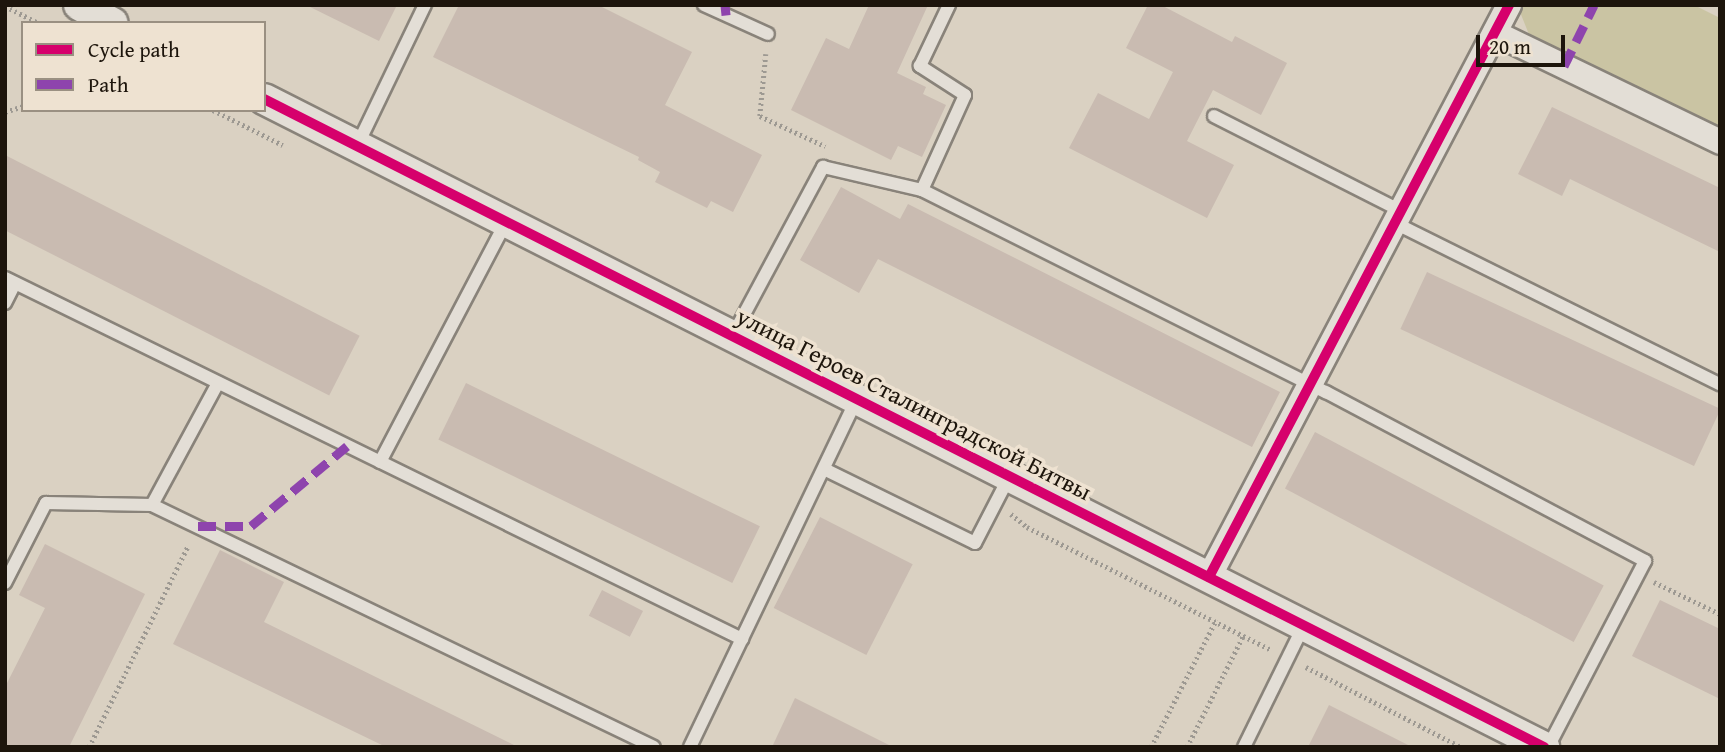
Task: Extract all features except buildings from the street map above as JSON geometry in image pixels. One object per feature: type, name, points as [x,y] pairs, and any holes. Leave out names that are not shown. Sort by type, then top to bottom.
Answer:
[{"type":"street","points":[[79,5],[109,21]]},
{"type":"street","points":[[1209,577],[1509,5]]},
{"type":"street","points":[[1495,33],[1720,142]]},
{"type":"street","name":"улица Героев Сталинградской Битвы","points":[[266,100],[857,399],[1003,489],[1209,577],[1546,747]]},
{"type":"lane","points":[[357,146],[425,5]]},
{"type":"lane","points":[[704,5],[768,34]]},
{"type":"lane","points":[[922,190],[965,95],[920,66],[949,5]]},
{"type":"lane","points":[[1214,116],[1398,217],[1720,384]]},
{"type":"lane","points":[[733,336],[823,167],[922,190],[1311,384],[1646,561],[1546,747]]},
{"type":"lane","points":[[380,462],[506,222]]},
{"type":"lane","points":[[5,303],[10,281],[742,639]]},
{"type":"lane","points":[[152,505],[218,383]]},
{"type":"lane","points":[[690,747],[857,399]]},
{"type":"lane","points":[[824,469],[975,543],[1003,489]]},
{"type":"lane","points":[[5,583],[46,503],[152,505],[653,747]]},
{"type":"lane","points":[[1244,747],[1304,625]]},
{"type":"path","points":[[5,6],[34,21]]},
{"type":"path","points":[[768,34],[760,116],[834,150]]},
{"type":"path","points":[[1003,489],[1027,527],[1461,747]]},
{"type":"path","points":[[89,747],[198,526]]},
{"type":"path","points":[[1638,574],[1720,614]]},
{"type":"path","points":[[1151,747],[1220,612]]},
{"type":"path","points":[[1187,747],[1243,636]]},
{"type":"shaded area","points":[[1523,5],[1694,5],[1720,18],[1720,133],[1532,42],[1520,12]]},
{"type":"marked path","points":[[725,5],[726,15]]},
{"type":"marked path","points":[[1564,66],[1594,5]]},
{"type":"marked path","points":[[198,526],[251,526],[347,446]]},
{"type":"cycle path","points":[[1209,577],[1509,5]]},
{"type":"cycle path","points":[[266,100],[1544,747]]}]
